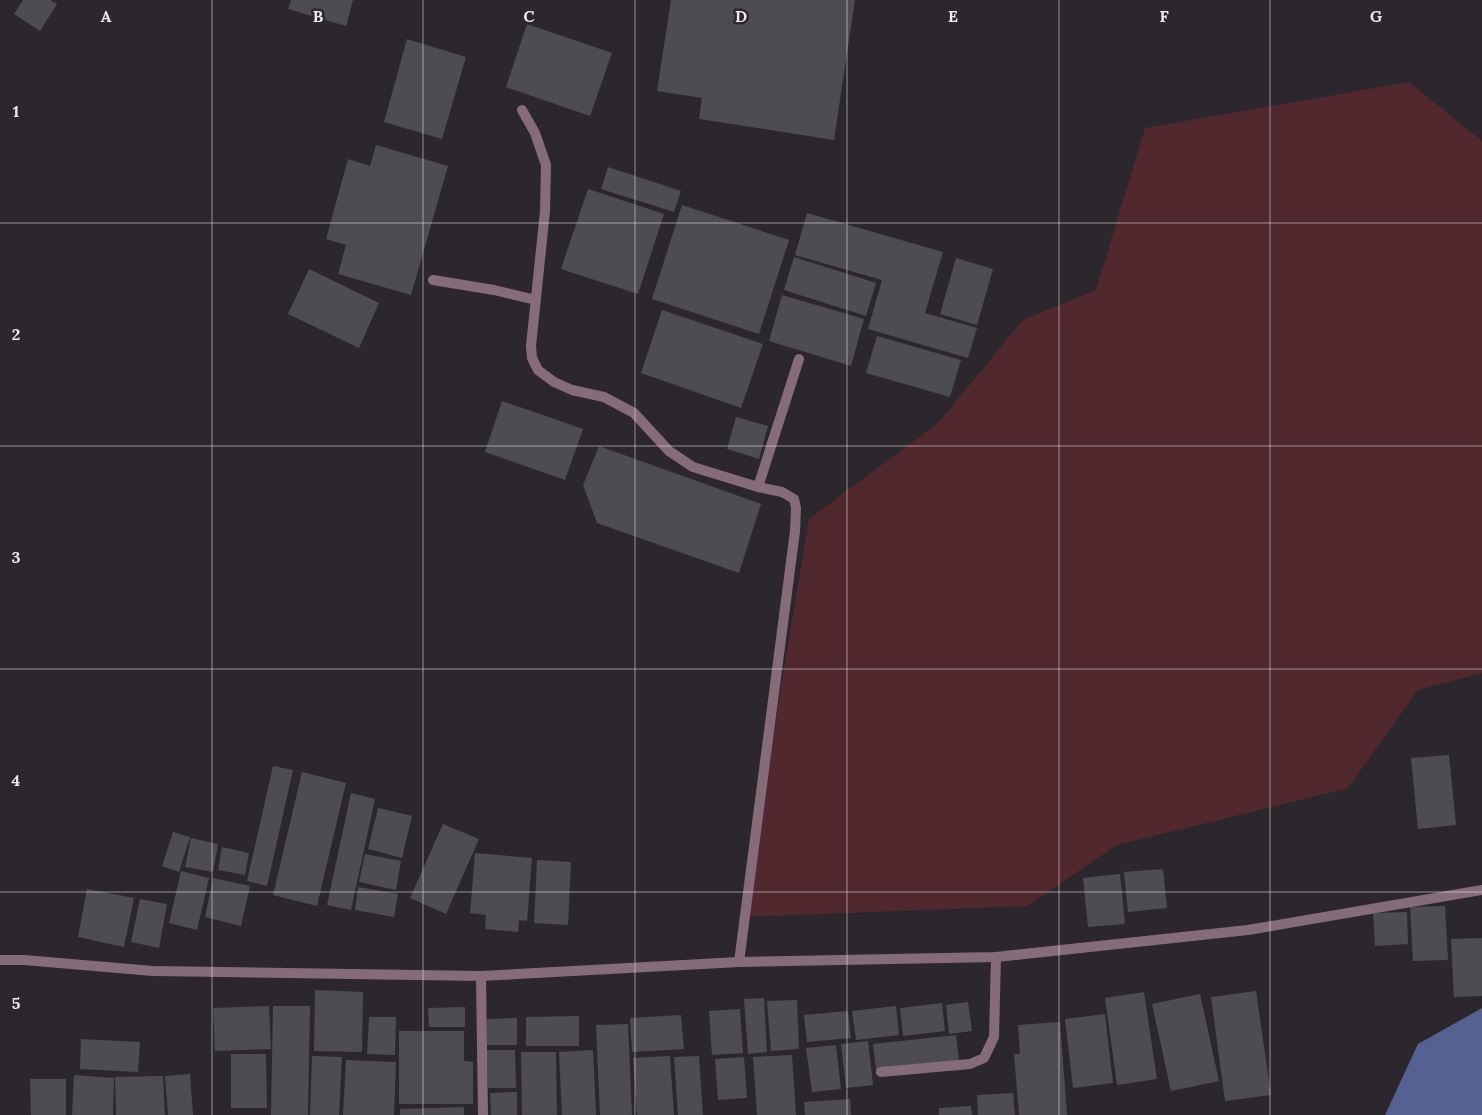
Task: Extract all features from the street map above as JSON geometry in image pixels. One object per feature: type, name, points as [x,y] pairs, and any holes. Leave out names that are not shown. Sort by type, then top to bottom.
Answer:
[{"type":"street","points":[[522,110],[535,132],[546,166],[545,211],[531,346],[532,358],[538,370],[554,382],[572,390],[604,397],[634,413],[669,451],[693,467],[758,487],[782,492],[794,499],[796,508],[795,531],[739,962]]},
{"type":"street","points":[[433,280],[494,290],[536,300]]},
{"type":"street","points":[[758,487],[799,359]]},
{"type":"street","points":[[0,960],[24,960],[153,971],[481,976],[739,962],[996,957],[1248,930],[1482,890]]},
{"type":"street","points":[[882,1072],[970,1064],[984,1058],[994,1037],[996,957]]},
{"type":"street","points":[[481,976],[483,1115]]},
{"type":"shaded area","points":[[1409,82],[1482,141],[1482,673],[1418,690],[1348,788],[1117,845],[1027,906],[743,917],[809,519],[938,423],[1023,320],[1096,290],[1145,128]]},
{"type":"water","points":[[1482,1008],[1482,1115],[1385,1115],[1418,1044]]},
{"type":"building","points":[[23,0],[50,0],[57,4],[40,31],[14,14]]},
{"type":"building","points":[[291,0],[353,0],[346,26],[288,9]]},
{"type":"building","points":[[671,0],[855,0],[834,140],[699,119],[702,98],[657,91]]},
{"type":"building","points":[[527,24],[612,53],[590,116],[506,87]]},
{"type":"building","points":[[407,39],[466,57],[442,139],[384,122]]},
{"type":"building","points":[[376,145],[448,166],[411,295],[338,274],[346,245],[326,239],[348,159],[370,166]]},
{"type":"building","points":[[608,167],[681,191],[674,212],[601,189]]},
{"type":"building","points":[[588,189],[664,214],[638,294],[561,269]]},
{"type":"building","points":[[682,205],[789,240],[759,334],[652,299]]},
{"type":"building","points":[[807,213],[943,252],[925,313],[977,328],[968,358],[868,329],[882,280],[795,255]]},
{"type":"building","points":[[794,257],[876,283],[866,316],[784,290]]},
{"type":"building","points":[[956,258],[993,269],[977,325],[940,314]]},
{"type":"building","points":[[309,269],[379,303],[359,348],[288,314]]},
{"type":"building","points":[[782,295],[864,319],[851,366],[769,341]]},
{"type":"building","points":[[662,310],[763,344],[741,408],[641,373]]},
{"type":"building","points":[[877,336],[961,360],[950,397],[866,373]]},
{"type":"building","points":[[502,401],[583,429],[565,480],[485,452]]},
{"type":"building","points":[[736,417],[768,426],[759,459],[727,449]]},
{"type":"building","points":[[599,446],[761,504],[739,573],[597,523],[583,485]]},
{"type":"building","points":[[1449,755],[1456,825],[1418,829],[1411,758]]},
{"type":"building","points":[[273,766],[293,770],[267,886],[247,881]]},
{"type":"building","points":[[302,772],[346,783],[317,906],[273,895]]},
{"type":"building","points":[[351,793],[375,799],[351,910],[327,905]]},
{"type":"building","points":[[378,808],[412,816],[402,858],[368,849]]},
{"type":"building","points":[[443,824],[479,839],[446,914],[410,898]]},
{"type":"building","points":[[173,832],[190,837],[179,872],[162,866]]},
{"type":"building","points":[[191,838],[218,844],[213,872],[185,867]]},
{"type":"building","points":[[222,847],[249,853],[245,875],[218,870]]},
{"type":"building","points":[[475,853],[532,858],[527,921],[519,920],[518,932],[485,929],[486,915],[470,913]]},
{"type":"building","points":[[365,854],[401,861],[396,890],[359,882]]},
{"type":"building","points":[[537,860],[571,862],[568,925],[534,923]]},
{"type":"building","points":[[1163,869],[1167,908],[1128,912],[1124,872]]},
{"type":"building","points":[[181,871],[209,878],[197,930],[169,923]]},
{"type":"building","points":[[1120,874],[1125,924],[1088,927],[1083,878]]},
{"type":"building","points":[[213,878],[250,886],[241,926],[205,917]]},
{"type":"building","points":[[358,887],[398,894],[394,917],[355,910]]},
{"type":"building","points":[[87,889],[134,898],[124,947],[78,937]]},
{"type":"building","points":[[140,899],[167,904],[159,948],[131,942]]},
{"type":"building","points":[[1445,906],[1448,960],[1413,961],[1410,907]]},
{"type":"building","points":[[1407,912],[1408,944],[1375,946],[1373,913]]},
{"type":"building","points":[[1482,938],[1482,996],[1454,997],[1451,939]]},
{"type":"building","points":[[315,990],[363,992],[362,1052],[314,1051]]},
{"type":"building","points":[[1256,991],[1271,1095],[1225,1101],[1211,997]]},
{"type":"building","points":[[1144,992],[1157,1079],[1117,1085],[1105,998]]},
{"type":"building","points":[[1200,994],[1219,1081],[1171,1091],[1152,1004]]},
{"type":"building","points":[[764,998],[767,1052],[748,1054],[744,999]]},
{"type":"building","points":[[797,1000],[799,1049],[771,1051],[767,1001]]},
{"type":"building","points":[[968,1002],[972,1031],[949,1034],[946,1005]]},
{"type":"building","points":[[942,1003],[945,1031],[903,1036],[900,1008]]},
{"type":"building","points":[[269,1006],[271,1049],[215,1051],[213,1008]]},
{"type":"building","points":[[273,1006],[310,1006],[308,1115],[271,1115]]},
{"type":"building","points":[[896,1006],[899,1035],[856,1040],[852,1011]]},
{"type":"building","points":[[465,1007],[465,1027],[429,1027],[428,1008]]},
{"type":"building","points":[[740,1009],[743,1053],[712,1055],[709,1011]]},
{"type":"building","points":[[848,1011],[851,1038],[807,1042],[804,1015]]},
{"type":"building","points":[[1105,1014],[1113,1083],[1073,1088],[1065,1019]]},
{"type":"building","points":[[681,1015],[684,1049],[632,1052],[630,1018]]},
{"type":"building","points":[[579,1016],[579,1046],[526,1046],[526,1017]]},
{"type":"building","points":[[369,1017],[396,1017],[395,1055],[367,1054]]},
{"type":"building","points":[[517,1018],[517,1045],[487,1045],[487,1019]]},
{"type":"building","points":[[1060,1022],[1067,1115],[1019,1115],[1014,1054],[1020,1054],[1018,1025]]},
{"type":"building","points":[[628,1024],[632,1115],[600,1115],[596,1025]]},
{"type":"building","points":[[399,1031],[464,1031],[464,1061],[473,1062],[473,1104],[399,1104]]},
{"type":"building","points":[[956,1035],[959,1061],[876,1070],[873,1044]]},
{"type":"building","points":[[81,1039],[140,1042],[138,1072],[80,1069]]},
{"type":"building","points":[[868,1041],[873,1085],[846,1088],[841,1044]]},
{"type":"building","points":[[836,1045],[841,1089],[812,1092],[806,1048]]},
{"type":"building","points":[[487,1050],[515,1050],[516,1088],[488,1088]]},
{"type":"building","points":[[593,1050],[596,1115],[562,1115],[559,1052]]},
{"type":"building","points":[[521,1052],[556,1052],[557,1115],[522,1115]]},
{"type":"building","points":[[231,1054],[266,1054],[267,1108],[231,1108]]},
{"type":"building","points":[[792,1055],[796,1115],[757,1115],[753,1057]]},
{"type":"building","points":[[312,1056],[342,1057],[339,1115],[310,1115]]},
{"type":"building","points":[[670,1056],[674,1115],[637,1115],[633,1058]]},
{"type":"building","points":[[699,1056],[703,1115],[678,1115],[674,1057]]},
{"type":"building","points":[[744,1057],[747,1098],[718,1100],[715,1059]]},
{"type":"building","points":[[346,1060],[396,1062],[394,1115],[343,1115]]},
{"type":"building","points":[[190,1074],[193,1115],[168,1115],[165,1076]]},
{"type":"building","points":[[74,1075],[114,1078],[113,1115],[72,1115]]},
{"type":"building","points":[[163,1076],[165,1115],[116,1115],[115,1077]]},
{"type":"building","points":[[30,1079],[66,1079],[66,1115],[31,1115]]},
{"type":"building","points":[[517,1092],[517,1115],[491,1115],[490,1093]]},
{"type":"building","points":[[1013,1093],[1015,1115],[978,1115],[977,1095]]},
{"type":"building","points":[[850,1099],[851,1115],[805,1115],[804,1102]]},
{"type":"building","points":[[971,1106],[972,1115],[939,1115],[939,1108]]},
{"type":"building","points":[[464,1107],[464,1115],[400,1115],[400,1109]]}]
